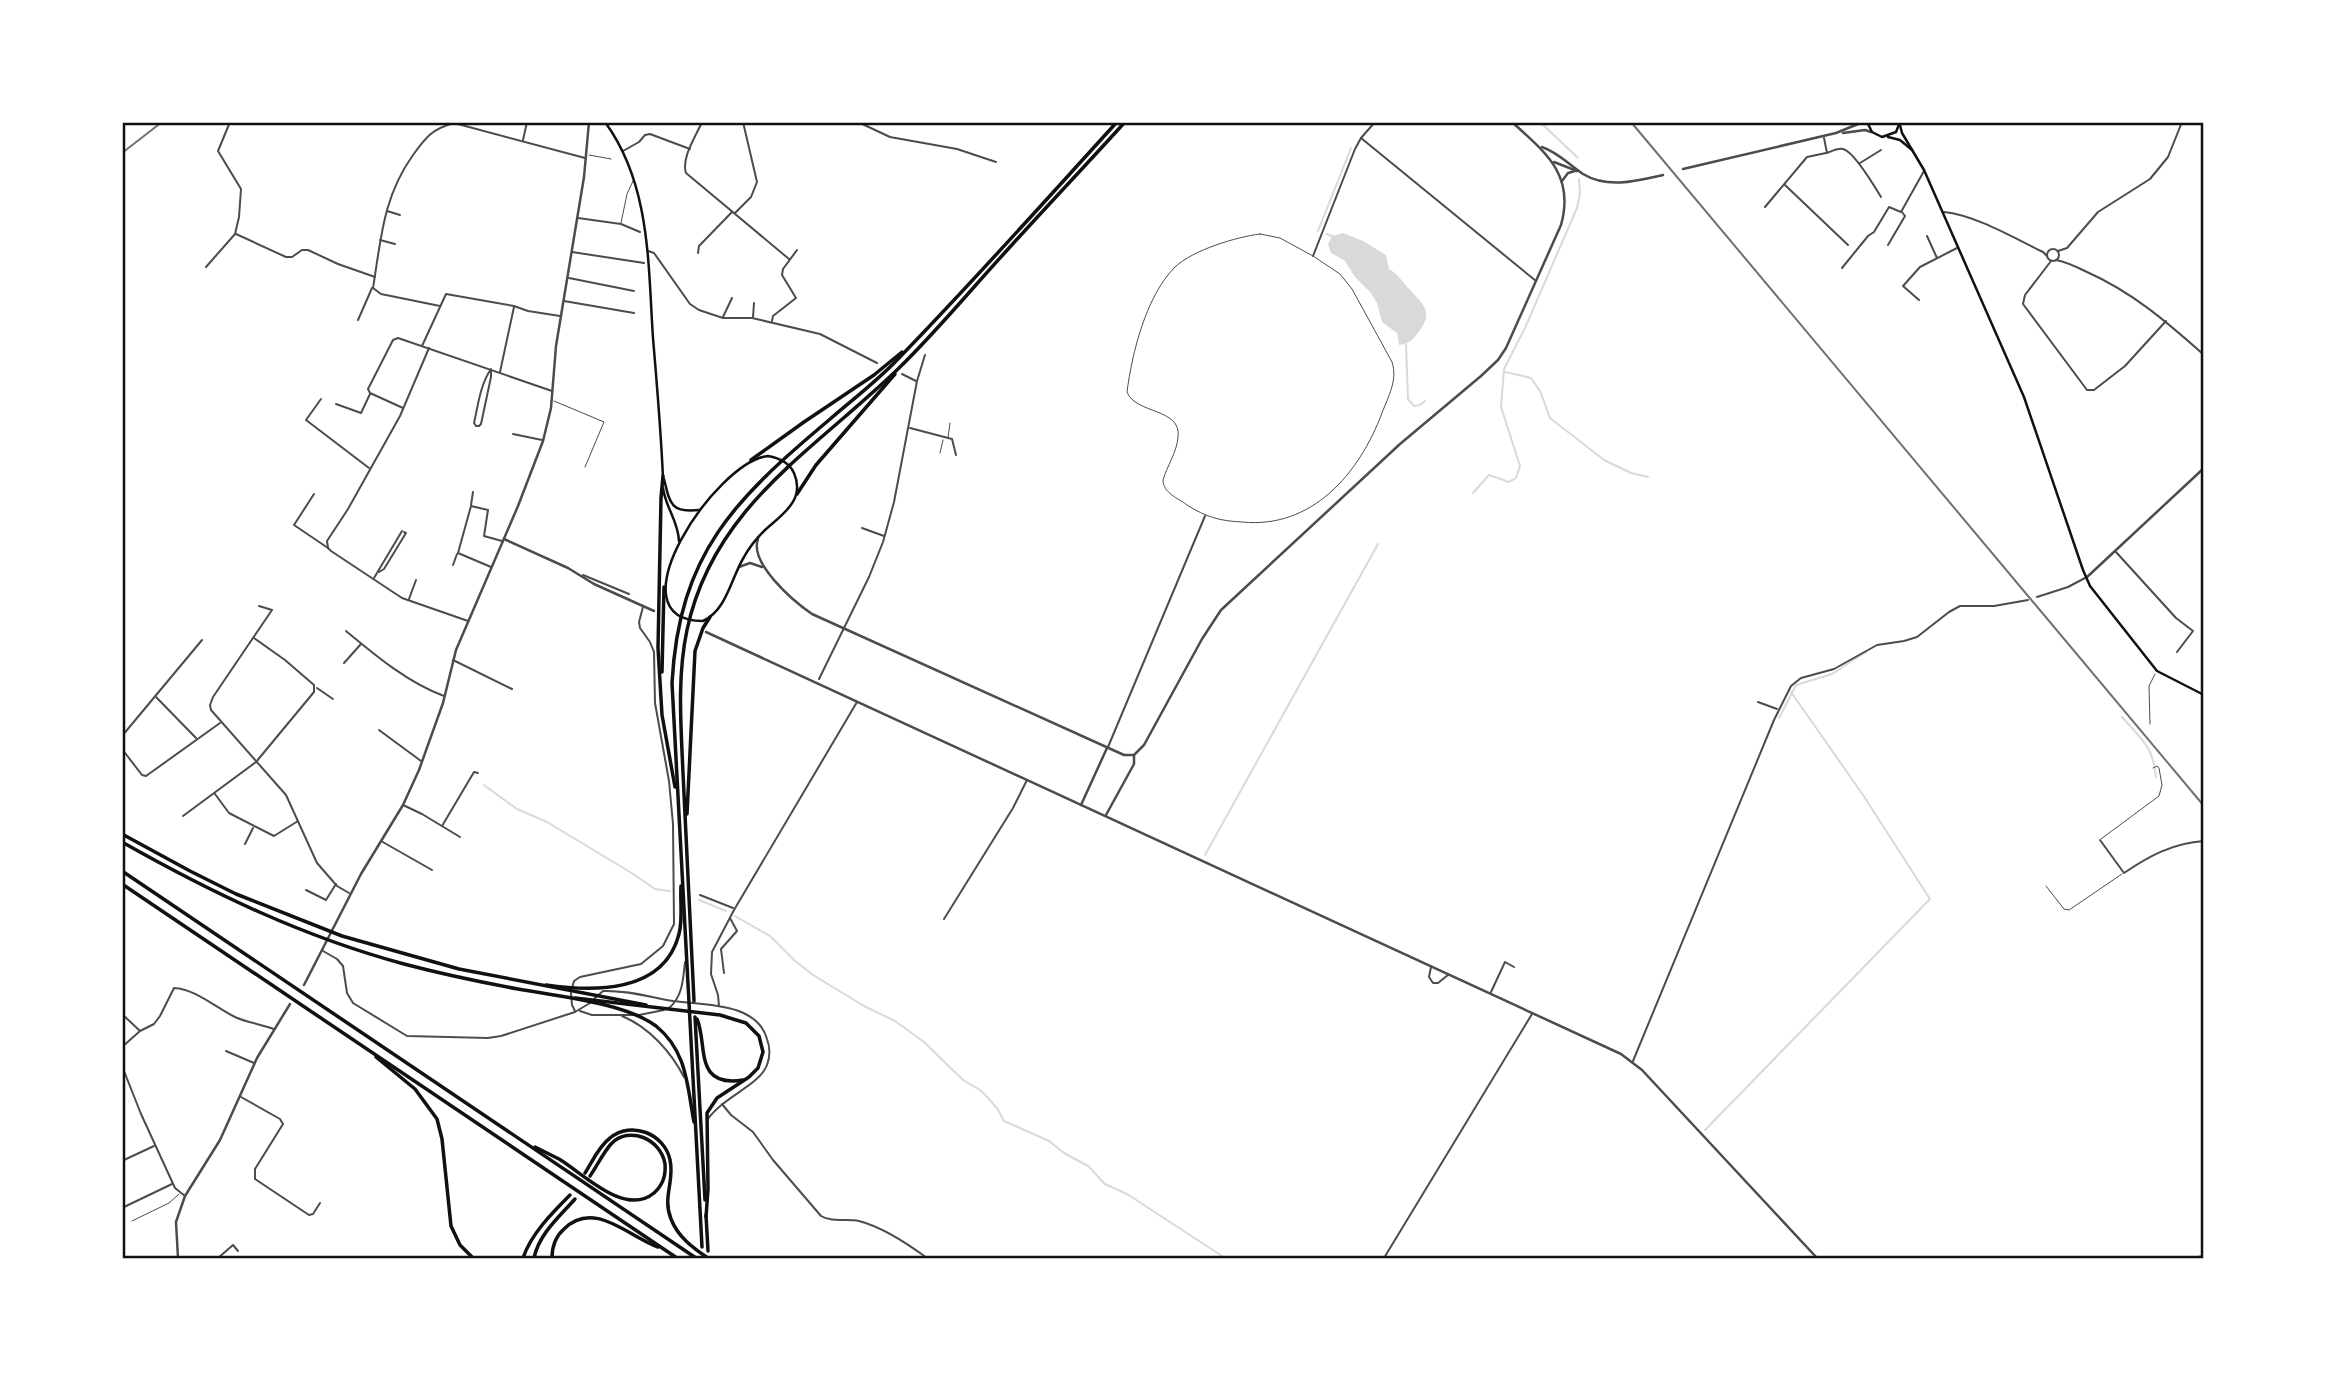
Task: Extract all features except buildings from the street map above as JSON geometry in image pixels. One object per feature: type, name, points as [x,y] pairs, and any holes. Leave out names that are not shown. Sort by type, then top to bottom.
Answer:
[{"type":"highway","points":[[702,1247],[672,683],[678,626],[684,606],[702,558],[719,529],[743,498],[772,469],[886,371],[1117,122]]},
{"type":"highway","points":[[797,494],[816,465],[899,368],[1125,122]]},
{"type":"highway","points":[[751,460],[874,375],[912,344]]},
{"type":"highway","points":[[694,1001],[685,833],[681,683],[686,631],[692,609],[704,577],[726,535],[749,506],[899,368]]},
{"type":"highway","points":[[662,684],[658,648],[663,476]]},
{"type":"highway","points":[[664,587],[662,715],[678,811]]},
{"type":"highway","points":[[685,833],[695,651],[710,617]]},
{"type":"highway","points":[[122,834],[211,882],[286,915],[351,939],[433,963],[646,1005]]},
{"type":"highway","points":[[122,842],[208,889],[283,923],[367,953],[435,972],[624,1011],[642,1018],[657,1027],[679,1054],[689,1088],[696,1141]]},
{"type":"highway","points":[[513,980],[593,989],[625,985],[644,978],[666,961],[678,936],[681,924],[682,863]]},
{"type":"highway","points":[[122,871],[696,1258]]},
{"type":"highway","points":[[122,884],[677,1258]]},
{"type":"highway","points":[[545,994],[706,1013],[743,1021],[759,1036],[763,1047],[757,1070],[714,1101],[707,1113],[706,1217]]},
{"type":"highway","points":[[708,1251],[695,1017],[699,1023],[702,1054],[709,1070],[726,1080],[745,1080]]},
{"type":"highway","points":[[369,1051],[415,1089],[437,1119],[442,1139],[451,1226],[460,1245],[473,1258]]},
{"type":"highway","points":[[520,1140],[558,1159],[608,1192],[626,1200],[642,1199],[656,1192],[665,1177],[664,1157],[648,1139],[623,1137],[610,1146],[587,1175],[605,1142],[615,1134],[635,1130],[653,1136],[662,1143],[670,1157],[667,1199],[673,1223],[682,1238],[708,1258]]},
{"type":"highway","points":[[523,1258],[541,1228],[570,1195]]},
{"type":"highway","points":[[534,1258],[548,1229],[575,1199]]},
{"type":"highway","points":[[552,1258],[554,1243],[561,1232],[573,1222],[590,1218],[613,1223],[646,1243],[663,1249]]},
{"type":"main road","points":[[605,122],[635,179],[642,204],[665,502],[676,523],[679,544]]},
{"type":"main road","points":[[1865,122],[1877,136],[1906,144],[1917,155]]},
{"type":"main road","points":[[1888,137],[1896,132],[1901,123]]},
{"type":"main road","points":[[1901,123],[1902,132],[1924,170],[2024,397],[2090,586],[2157,671],[2203,695]]},
{"type":"main road","points":[[768,456],[785,462],[797,480],[797,494],[791,507],[759,536],[738,567],[722,604],[710,617],[695,621],[676,612],[669,605],[664,587],[668,569],[679,544],[699,510],[751,460],[768,456]]},
{"type":"main road","points":[[663,476],[667,494],[674,507],[679,510],[699,510]]},
{"type":"street","points":[[206,267],[235,234],[239,217],[241,189],[218,150],[230,122]]},
{"type":"street","points":[[523,141],[527,122]]},
{"type":"street","points":[[303,985],[323,951],[350,893],[403,805],[422,762],[445,696],[453,660],[543,440],[552,401],[561,317],[587,157],[589,122]]},
{"type":"street","points":[[702,122],[684,167],[686,173],[789,259]]},
{"type":"street","points":[[698,253],[699,246],[751,197],[757,182],[743,122]]},
{"type":"street","points":[[858,122],[890,137],[957,149],[996,162]]},
{"type":"street","points":[[1313,256],[1361,138],[1375,122]]},
{"type":"street","points":[[759,536],[755,550],[765,568],[803,608],[844,631],[1127,756],[1135,755],[1141,749],[1204,635],[1238,591],[1400,444],[1498,360],[1506,348],[1564,214],[1562,181],[1554,162],[1512,122]]},
{"type":"street","points":[[1836,134],[1865,122]]},
{"type":"street","points":[[2056,260],[2059,253],[2067,248],[2098,212],[2150,179],[2168,157],[2182,122]]},
{"type":"street","points":[[358,320],[373,288],[379,240],[394,187],[424,140],[438,127],[461,124],[587,157]]},
{"type":"street","points":[[1683,169],[1836,134],[1865,130],[1872,132]]},
{"type":"street","points":[[622,151],[648,134],[691,149]]},
{"type":"street","points":[[1823,137],[1827,153]]},
{"type":"street","points":[[1361,138],[1536,281]]},
{"type":"street","points":[[1538,146],[1564,158],[1579,172]]},
{"type":"street","points":[[1765,208],[1807,157],[1840,149],[1847,150],[1860,163],[1881,197]]},
{"type":"street","points":[[1860,163],[1881,150]]},
{"type":"street","points":[[1554,162],[1558,158],[1564,158]]},
{"type":"street","points":[[1554,162],[1595,179],[1617,183],[1663,175]]},
{"type":"street","points":[[1901,212],[1924,170]]},
{"type":"street","points":[[1562,181],[1568,173],[1579,172]]},
{"type":"street","points":[[1785,185],[1848,245]]},
{"type":"street","points":[[1842,268],[1874,232],[1889,206],[1905,216],[1888,245]]},
{"type":"street","points":[[386,211],[400,215]]},
{"type":"street","points":[[1943,212],[1967,218],[2043,252],[2051,261]]},
{"type":"street","points":[[578,218],[621,224],[640,232]]},
{"type":"street","points":[[235,234],[286,257],[308,250],[374,277]]},
{"type":"street","points":[[1927,236],[1938,259]]},
{"type":"street","points":[[379,240],[395,244]]},
{"type":"street","points":[[1919,300],[1903,286],[1920,267],[1958,248]]},
{"type":"street","points":[[2043,252],[2052,249],[2067,262]]},
{"type":"street","points":[[772,322],[774,316],[796,298],[782,275],[789,259],[797,250]]},
{"type":"street","points":[[647,251],[654,253],[690,304],[699,310],[723,318],[752,318],[820,334],[877,363]]},
{"type":"street","points":[[2047,256],[2048,251]]},
{"type":"street","points":[[572,252],[643,263]]},
{"type":"street","points":[[2166,321],[2125,366],[2094,390],[2087,390],[2022,301],[2051,261],[2067,262],[2122,290],[2166,321],[2203,354]]},
{"type":"street","points":[[568,278],[634,290]]},
{"type":"street","points":[[373,288],[381,294],[440,306]]},
{"type":"street","points":[[422,346],[446,294],[561,317]]},
{"type":"street","points":[[723,318],[732,298]]},
{"type":"street","points":[[564,301],[634,313]]},
{"type":"street","points":[[752,318],[754,303]]},
{"type":"street","points":[[500,373],[514,306]]},
{"type":"street","points":[[336,404],[361,413],[370,393],[369,389],[393,341],[398,338],[553,391]]},
{"type":"street","points":[[328,548],[327,541],[348,509],[403,408],[429,348]]},
{"type":"street","points":[[819,679],[869,578],[885,537],[917,381],[925,355]]},
{"type":"street","points":[[491,369],[481,424],[476,426],[474,424],[486,376],[491,369]]},
{"type":"street","points":[[902,374],[917,381]]},
{"type":"street","points":[[370,393],[403,408]]},
{"type":"street","points":[[321,399],[306,420],[370,469]]},
{"type":"street","points":[[909,428],[955,443],[956,455]]},
{"type":"street","points":[[513,434],[543,440]]},
{"type":"street","points":[[2037,597],[2086,578],[2202,471]]},
{"type":"street","points":[[453,565],[471,506],[472,492]]},
{"type":"street","points":[[314,494],[294,525],[408,601],[439,609],[468,621]]},
{"type":"street","points":[[471,506],[488,510],[484,536],[503,540],[568,568],[594,584],[654,611]]},
{"type":"street","points":[[1081,805],[1205,516]]},
{"type":"street","points":[[862,528],[885,537]]},
{"type":"street","points":[[374,579],[402,531],[406,533],[384,569],[378,573]]},
{"type":"street","points":[[2115,551],[2176,618],[2193,631],[2177,652]]},
{"type":"street","points":[[458,553],[492,568]]},
{"type":"street","points":[[738,567],[750,563],[765,568]]},
{"type":"street","points":[[582,576],[586,575],[628,594]]},
{"type":"street","points":[[408,601],[416,580]]},
{"type":"street","points":[[1633,1061],[1778,710],[1791,686],[1801,678],[1834,669],[1877,645],[1917,637],[1957,607],[2000,606],[2028,600]]},
{"type":"street","points":[[259,606],[272,610],[213,697],[211,710],[286,795],[317,863],[335,884],[350,893]]},
{"type":"street","points":[[575,1012],[571,991],[574,981],[588,975],[641,964],[663,946],[674,924],[671,802],[666,756],[657,723],[654,652],[639,622],[643,607]]},
{"type":"street","points":[[346,631],[427,689],[445,696]]},
{"type":"street","points":[[706,632],[1633,1061],[1815,1258]]},
{"type":"street","points":[[254,638],[333,699]]},
{"type":"street","points":[[122,736],[202,640]]},
{"type":"street","points":[[344,663],[361,643]]},
{"type":"street","points":[[453,660],[512,689]]},
{"type":"street","points":[[183,816],[257,762],[314,692],[315,687]]},
{"type":"street","points":[[156,696],[197,739]]},
{"type":"street","points":[[719,1007],[711,963],[712,952],[734,909],[858,701]]},
{"type":"street","points":[[1758,702],[1778,710]]},
{"type":"street","points":[[122,749],[142,775],[146,776],[221,722]]},
{"type":"street","points":[[379,730],[422,762]]},
{"type":"street","points":[[1105,816],[1134,764],[1135,755]]},
{"type":"street","points":[[442,826],[474,772],[478,774]]},
{"type":"street","points":[[944,919],[1013,808],[1027,779]]},
{"type":"street","points":[[214,794],[229,813],[276,836],[299,821]]},
{"type":"street","points":[[403,805],[460,837]]},
{"type":"street","points":[[245,844],[254,827]]},
{"type":"street","points":[[381,841],[432,870]]},
{"type":"street","points":[[2100,841],[2124,873],[2169,847],[2203,841]]},
{"type":"street","points":[[306,890],[326,900],[335,884]]},
{"type":"street","points":[[700,895],[734,909]]},
{"type":"street","points":[[724,973],[722,949],[737,931],[729,918]]},
{"type":"street","points":[[323,951],[337,959],[342,966],[347,993],[353,1003],[407,1036],[501,1036],[579,1011],[603,991],[739,1012],[758,1023],[765,1032],[769,1052],[768,1064],[762,1075],[721,1103],[705,1123]]},
{"type":"street","points":[[579,1011],[592,1015],[657,1013],[672,1006],[681,990],[687,951]]},
{"type":"street","points":[[1490,993],[1505,962],[1514,967]]},
{"type":"street","points":[[1432,966],[1429,977],[1433,983],[1438,983],[1449,974]]},
{"type":"street","points":[[122,1047],[140,1031],[154,1024],[170,991],[178,988],[234,1017],[275,1030]]},
{"type":"street","points":[[177,1258],[176,1222],[185,1196],[220,1140],[255,1063],[289,1006]]},
{"type":"street","points":[[1384,1258],[1533,1013]]},
{"type":"street","points":[[122,1014],[140,1031]]},
{"type":"street","points":[[618,1015],[638,1024],[665,1048],[675,1060],[689,1088]]},
{"type":"street","points":[[226,1051],[255,1063]]},
{"type":"street","points":[[122,1066],[155,1146],[179,1194],[185,1196]]},
{"type":"street","points":[[240,1096],[280,1119],[283,1124],[254,1169],[256,1179],[309,1215],[313,1214],[320,1203]]},
{"type":"street","points":[[721,1103],[731,1115],[753,1132],[821,1216],[828,1220],[853,1220],[872,1226],[927,1258]]},
{"type":"street","points":[[122,1156],[124,1160],[155,1146]]},
{"type":"street","points":[[122,1208],[173,1183]]},
{"type":"street","points":[[218,1258],[233,1245],[238,1251]]},
{"type":"street","points":[[2191,1258],[2203,1256]]},
{"type":"lane","points":[[587,157],[611,159]]},
{"type":"lane","points":[[621,224],[630,183],[635,179]]},
{"type":"lane","points":[[1269,235],[1313,256],[1333,268],[1345,280],[1392,362],[1394,380],[1365,451],[1335,489],[1304,512],[1277,521],[1257,523],[1205,516],[1168,492],[1163,484],[1178,432],[1176,424],[1167,417],[1135,403],[1127,392],[1137,343],[1159,288],[1179,264],[1205,250],[1235,239],[1269,235]]},
{"type":"lane","points":[[552,401],[604,422],[585,467]]},
{"type":"lane","points":[[940,453],[950,423]]},
{"type":"lane","points":[[2150,724],[2149,686],[2155,674]]},
{"type":"lane","points":[[2100,841],[2159,796],[2162,785],[2157,766],[2153,768]]},
{"type":"lane","points":[[2046,886],[2064,909],[2070,910],[2124,873]]},
{"type":"lane","points":[[132,1221],[169,1203],[179,1194]]},
{"type":"shaded area","points":[[1343,233],[1386,255],[1389,269],[1423,304],[1425,320],[1409,342],[1399,345],[1397,333],[1382,322],[1377,303],[1370,292],[1355,277],[1345,261],[1331,253],[1328,244],[1332,236]]},
{"type":"waterway","points":[[1540,122],[1578,158]]},
{"type":"waterway","points":[[1318,231],[1351,148]]},
{"type":"waterway","points":[[1473,493],[1489,475],[1509,482],[1516,478],[1520,466],[1501,407],[1504,369],[1525,328],[1577,208],[1579,179]]},
{"type":"waterway","points":[[1327,234],[1332,236]]},
{"type":"waterway","points":[[1406,344],[1408,399],[1414,406],[1425,401]]},
{"type":"waterway","points":[[1505,372],[1531,378],[1540,391],[1550,418],[1604,460],[1631,473],[1648,477]]},
{"type":"waterway","points":[[1205,855],[1378,544]]},
{"type":"waterway","points":[[1779,718],[1796,685],[1832,674],[1866,652]]},
{"type":"waterway","points":[[1705,1130],[1930,899],[1863,795],[1791,692]]},
{"type":"waterway","points":[[2122,717],[2149,750],[2156,777]]},
{"type":"waterway","points":[[484,785],[517,809],[547,822],[655,889],[670,891]]},
{"type":"waterway","points":[[699,900],[726,911]]},
{"type":"waterway","points":[[735,916],[770,936],[813,975],[895,1021],[924,1042],[963,1080],[980,1090],[997,1108],[1004,1121],[1049,1141],[1088,1166],[1105,1184],[1127,1194],[1225,1258]]},
{"type":"railway","points":[[122,153],[162,122]]},
{"type":"railway","points":[[1631,122],[2204,806]]}]
